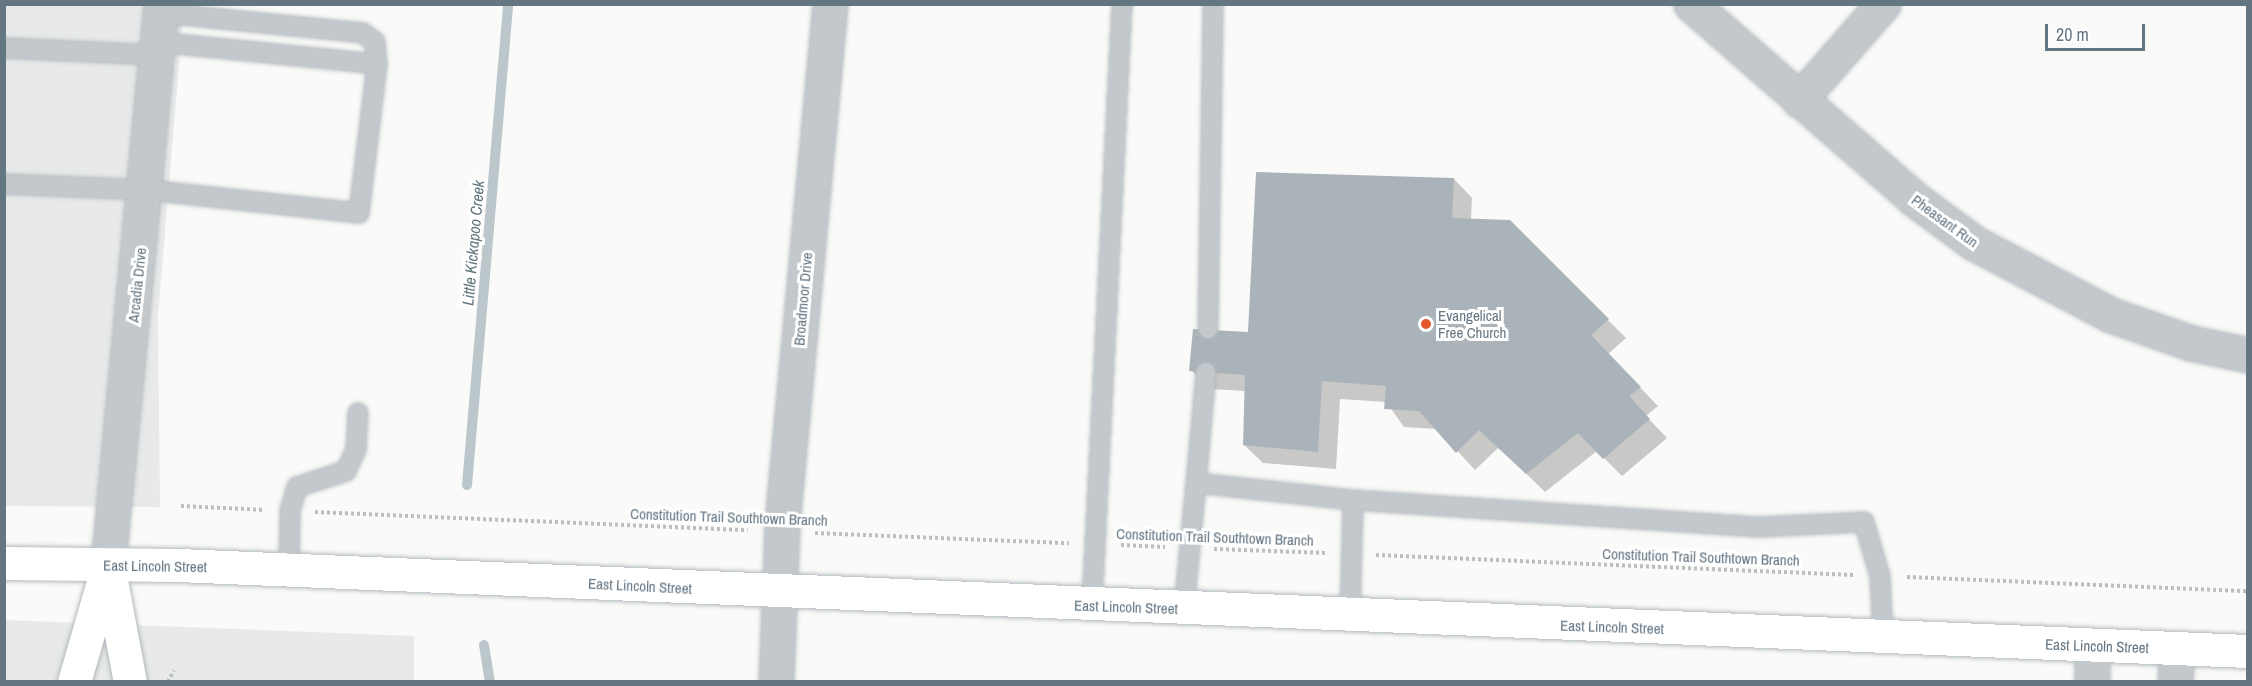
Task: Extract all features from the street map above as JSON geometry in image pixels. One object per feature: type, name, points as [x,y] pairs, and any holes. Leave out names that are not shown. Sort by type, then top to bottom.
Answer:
[{"type":"main road","name":"East Lincoln Street","points":[[4,563],[289,570],[777,594],[2247,651]]},
{"type":"main road","name":"Arcadia Drive","points":[[74,681],[108,565]]},
{"type":"main road","name":"Arcadia Drive","points":[[108,565],[130,681]]},
{"type":"street","name":"Broadmoor Drive","points":[[776,681],[777,594],[830,4]]},
{"type":"street","name":"Pheasant Run","points":[[1691,4],[1913,198],[2037,281],[2111,315],[2191,343],[2247,355]]},
{"type":"street","points":[[1799,100],[1883,4]]},
{"type":"street","name":"Arcadia Drive","points":[[108,565],[147,190],[159,29]]},
{"type":"street","points":[[2092,646],[2092,681]]},
{"type":"street","points":[[2175,681],[2177,649]]},
{"type":"lane","points":[[1092,606],[1122,4]]},
{"type":"lane","points":[[1208,329],[1213,4]]},
{"type":"lane","points":[[159,29],[377,64]]},
{"type":"lane","points":[[4,48],[159,29],[363,33],[375,42],[377,64],[359,213],[147,190],[4,184]]},
{"type":"lane","points":[[1184,610],[1206,372]]},
{"type":"lane","points":[[289,570],[290,511],[297,487],[346,471],[356,450],[358,413]]},
{"type":"lane","points":[[1196,483],[1353,500],[1758,527],[1864,522],[1880,576],[1883,638]]},
{"type":"lane","points":[[1350,616],[1353,500]]},
{"type":"path","name":"Constitution Trail Southtown Branch","points":[[181,506],[2247,591]]},
{"type":"path","points":[[168,681],[174,670]]},
{"type":"shaded area","points":[[5,5],[184,5],[158,316],[160,507],[5,506]]},
{"type":"shaded area","points":[[5,620],[414,636],[414,681],[5,682]]},
{"type":"building","name":"Evangelical Free Church","points":[[1256,172],[1454,178],[1452,218],[1510,220],[1609,319],[1591,335],[1641,387],[1629,396],[1650,419],[1603,459],[1578,433],[1526,474],[1479,430],[1456,453],[1419,411],[1384,409],[1386,386],[1322,381],[1318,452],[1243,445],[1245,375],[1189,371],[1193,329],[1248,332]]},
{"type":"waterway","name":"Little Kickapoo Creek","points":[[467,485],[508,4]]},
{"type":"waterway","name":"Little Kickapoo Creek","points":[[484,645],[490,682]]},
{"type":"place","name":"Evangelical Free Church","points":[[1426,324]]}]
